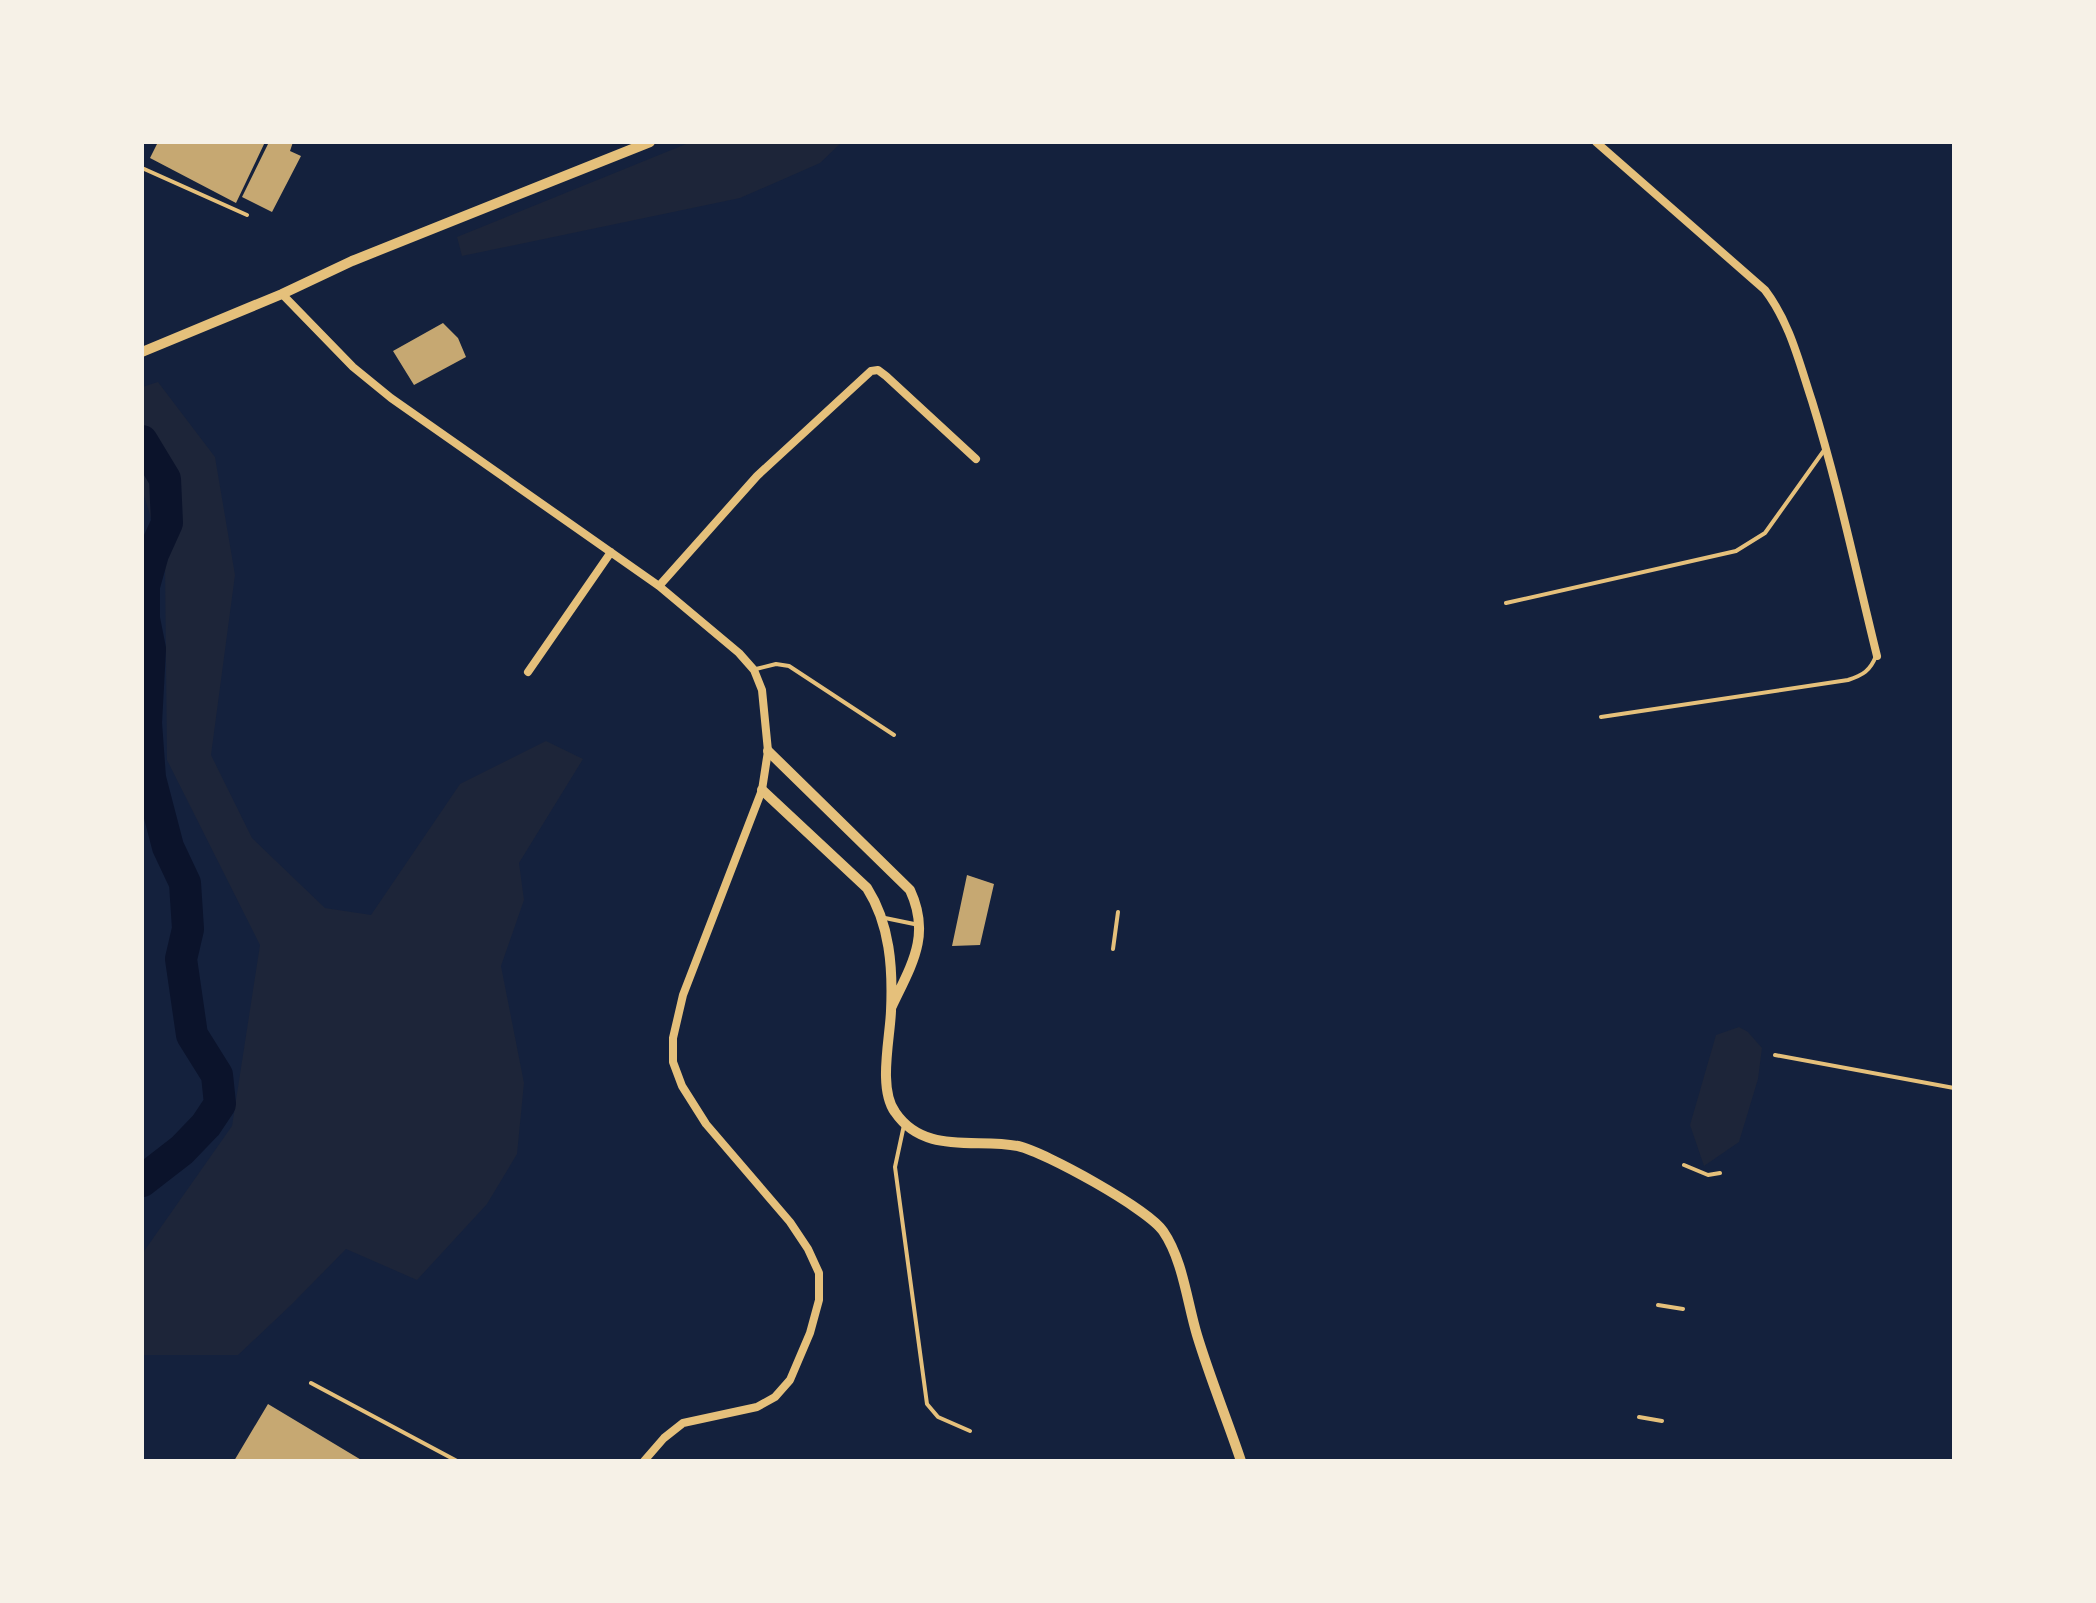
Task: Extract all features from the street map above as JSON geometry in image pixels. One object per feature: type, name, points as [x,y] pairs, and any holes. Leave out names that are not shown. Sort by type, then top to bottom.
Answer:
[{"type":"street","points":[[142,352],[282,294],[352,261],[650,142]]},
{"type":"street","points":[[1596,142],[1765,290],[1780,310],[1826,447],[1877,656]]},
{"type":"street","points":[[282,294],[353,367],[391,398],[659,586],[739,653],[754,670],[762,690],[768,751],[762,790],[683,995],[673,1038],[673,1062],[682,1086],[706,1124],[790,1222],[808,1249],[819,1273],[819,1300],[810,1333],[790,1380],[775,1397],[757,1407],[683,1423],[664,1438],[644,1461]]},
{"type":"street","points":[[659,586],[757,476],[871,371],[878,370],[886,376],[976,459]]},
{"type":"street","points":[[528,672],[611,552]]},
{"type":"street","points":[[768,751],[910,890],[918,907],[921,925],[911,967],[891,1008]]},
{"type":"street","points":[[762,790],[867,888],[882,917],[888,941],[891,1008],[887,1096],[893,1111],[919,1135],[936,1141],[1018,1146],[1037,1153],[1151,1217],[1172,1247],[1198,1339],[1241,1461]]},
{"type":"lane","points":[[142,168],[247,215]]},
{"type":"lane","points":[[1506,603],[1736,551],[1765,533],[1826,447]]},
{"type":"lane","points":[[1601,717],[1848,680],[1862,676],[1871,669],[1877,656]]},
{"type":"lane","points":[[754,670],[776,664],[789,666],[894,735]]},
{"type":"lane","points":[[1113,949],[1118,912]]},
{"type":"lane","points":[[882,917],[921,925]]},
{"type":"lane","points":[[1775,1055],[1954,1088]]},
{"type":"lane","points":[[904,1123],[895,1167],[927,1404],[938,1417],[970,1431]]},
{"type":"lane","points":[[1684,1165],[1697,1173],[1720,1173]]},
{"type":"lane","points":[[1658,1305],[1683,1309]]},
{"type":"lane","points":[[311,1383],[457,1461]]},
{"type":"lane","points":[[1639,1417],[1662,1421]]},
{"type":"shaded area","points":[[691,142],[842,142],[820,163],[740,198],[462,256],[457,237]]},
{"type":"shaded area","points":[[158,382],[215,457],[235,575],[211,755],[252,838],[325,908],[371,915],[460,784],[546,741],[583,759],[519,863],[524,900],[501,966],[524,1083],[517,1154],[487,1204],[417,1280],[346,1249],[238,1355],[142,1355],[142,1254],[232,1126],[260,945],[167,760],[165,564],[142,489],[142,387]]},
{"type":"shaded area","points":[[1739,1027],[1762,1048],[1758,1079],[1739,1142],[1704,1166],[1690,1125],[1716,1035]]},
{"type":"building","points":[[158,142],[265,142],[236,203],[150,158]]},
{"type":"building","points":[[269,142],[293,142],[290,151],[301,156],[272,212],[242,197]]},
{"type":"building","points":[[443,323],[458,338],[466,357],[414,385],[393,351]]},
{"type":"building","points":[[967,875],[994,884],[980,945],[952,946]]},
{"type":"building","points":[[268,1404],[363,1461],[234,1461]]},
{"type":"waterway","points":[[142,441],[165,479],[167,523],[153,554],[144,586],[144,619],[150,649],[146,723],[150,778],[168,847],[185,883],[188,929],[181,959],[192,1035],[217,1075],[220,1104],[206,1125],[182,1150],[142,1181]]}]
